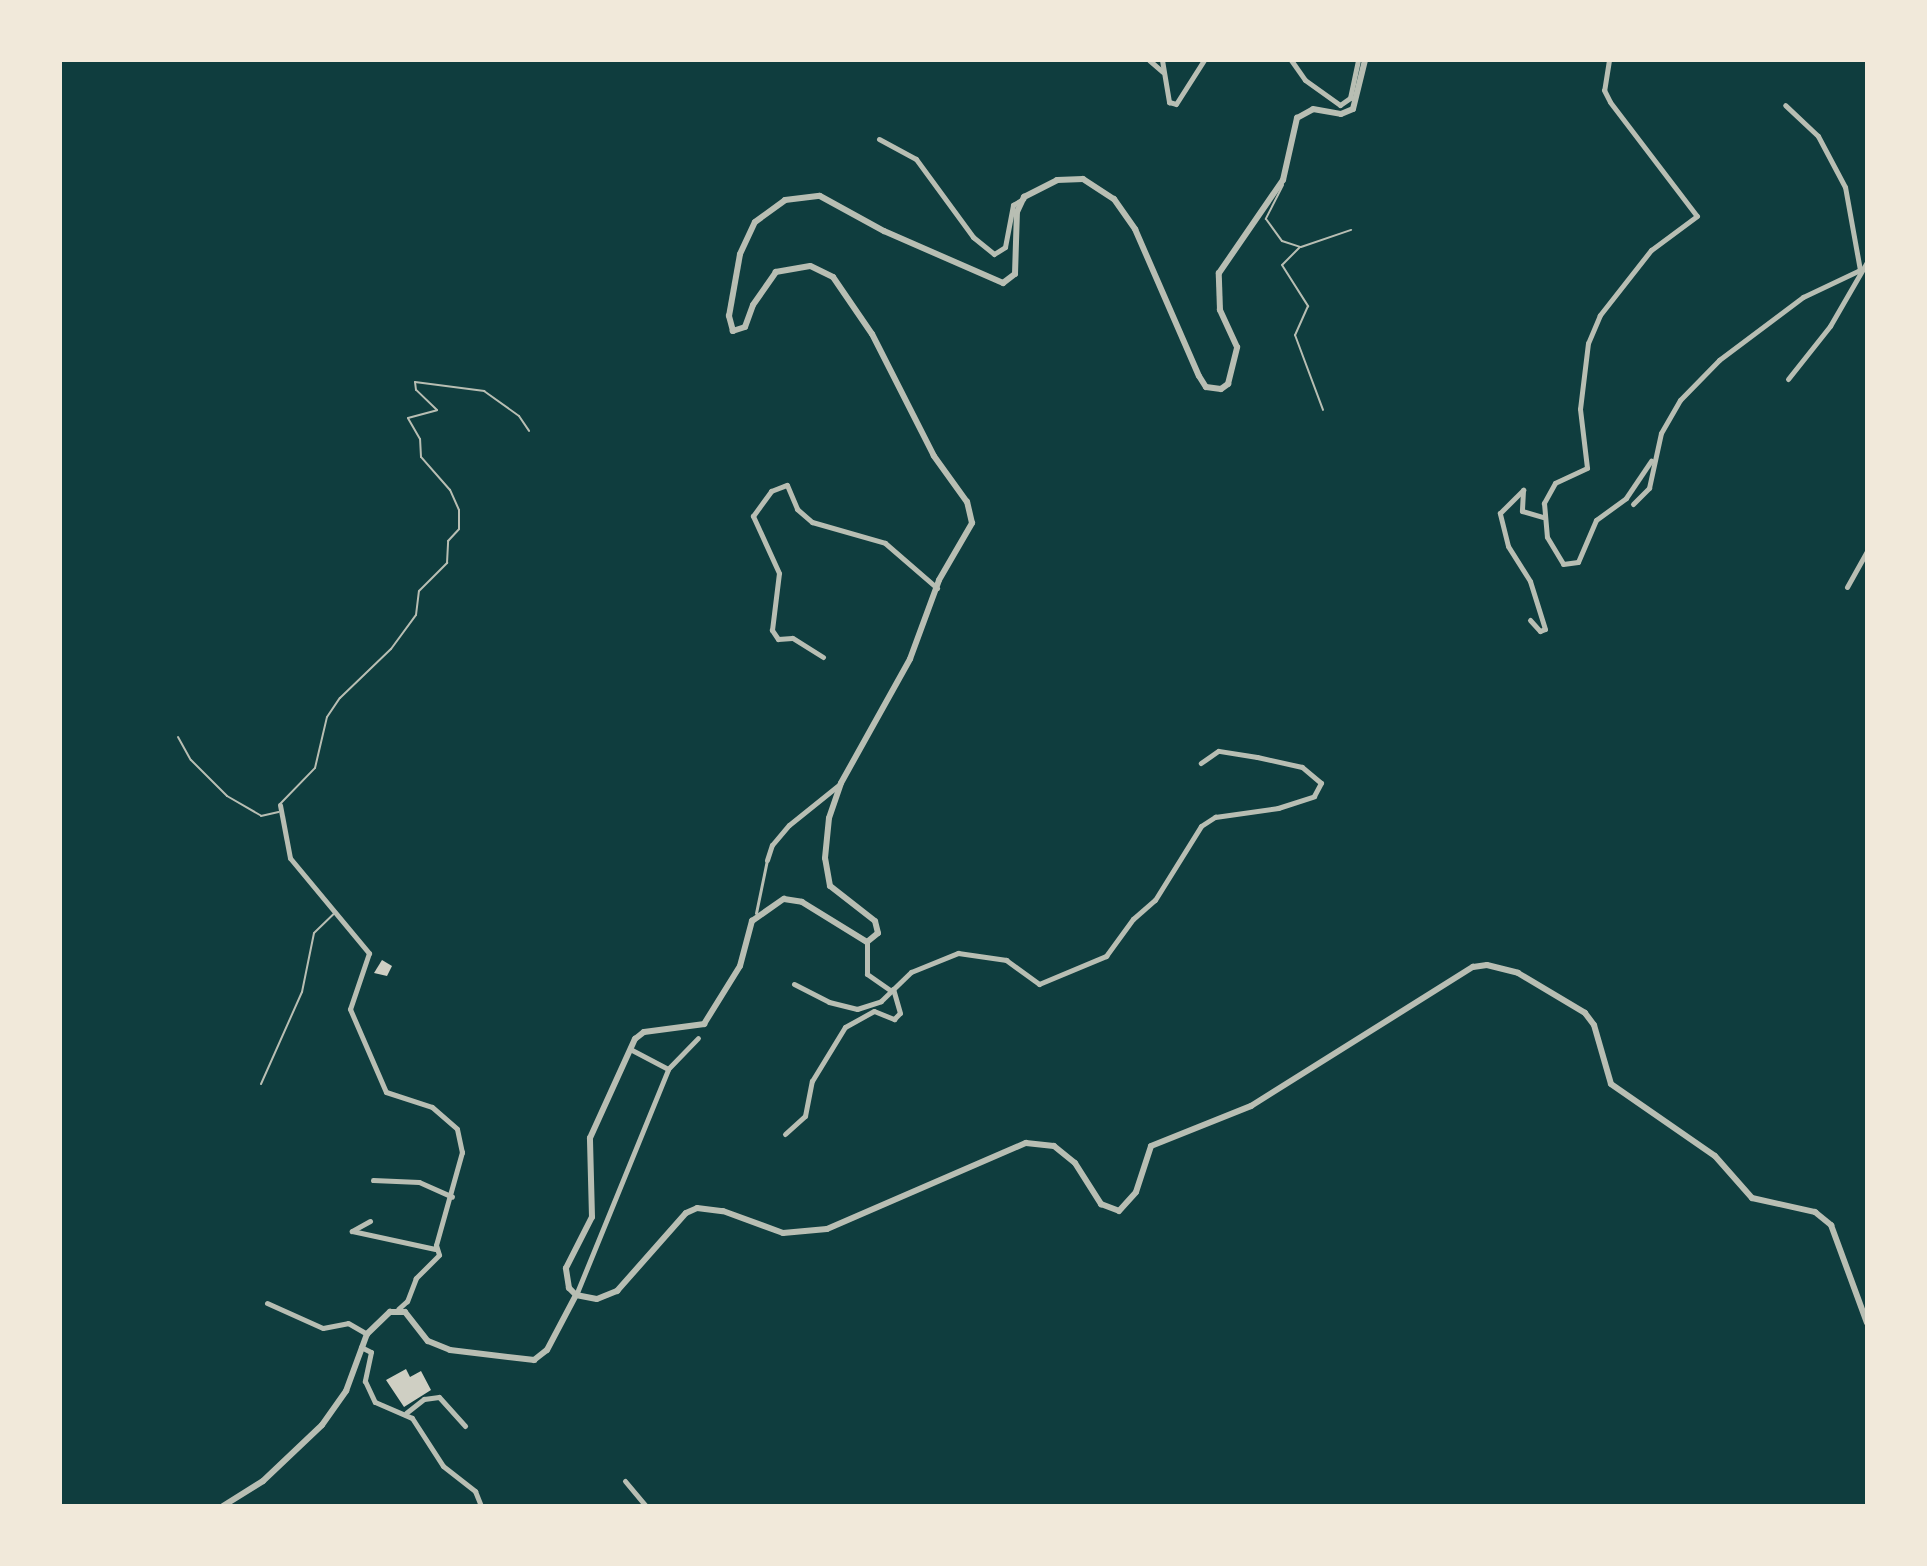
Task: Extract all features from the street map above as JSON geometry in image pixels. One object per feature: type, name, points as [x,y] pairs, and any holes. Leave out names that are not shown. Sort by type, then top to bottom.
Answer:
[{"type":"street","points":[[1149,60],[1164,73]]},
{"type":"street","points":[[1162,60],[1169,102],[1179,104],[1204,60]]},
{"type":"street","points":[[1291,60],[1305,80],[1340,105],[1350,98],[1358,60]]},
{"type":"street","points":[[879,139],[916,159],[973,237],[994,254],[1005,247],[1013,205],[1072,177],[1100,186],[1114,199],[1135,229],[1199,376],[1213,391],[1228,384],[1237,347],[1220,310],[1219,273],[1283,180],[1297,118],[1313,109],[1341,114],[1353,109],[1365,60]]},
{"type":"street","points":[[1609,60],[1604,90],[1610,102],[1697,216],[1651,250],[1600,315],[1581,380],[1587,468],[1548,491],[1543,517],[1555,553],[1563,564],[1574,566],[1588,534],[1606,512],[1626,498],[1651,461],[1680,400],[1719,360],[1803,297],[1860,270]]},
{"type":"street","points":[[1785,105],[1818,136],[1845,187],[1860,270]]},
{"type":"street","points":[[867,942],[878,933],[875,921],[836,893],[827,877],[825,841],[841,783],[910,659],[937,588],[966,540],[971,517],[872,334],[833,277],[810,266],[776,272],[753,305],[745,327],[733,331],[729,316],[740,254],[761,215],[785,200],[810,194],[1003,283],[1015,274],[1017,212],[1023,199]]},
{"type":"street","points":[[1788,379],[1830,326],[1867,262]]},
{"type":"street","points":[[1633,504],[1649,488],[1651,461]]},
{"type":"street","points":[[823,657],[792,638],[778,639],[772,630],[779,573],[753,516],[757,504],[778,486],[787,485],[797,509],[812,522],[885,543],[937,588]]},
{"type":"street","points":[[1530,620],[1540,631],[1545,629],[1530,581],[1508,546],[1500,513],[1503,504],[1523,490],[1522,511],[1543,517]]},
{"type":"street","points":[[1847,587],[1867,551]]},
{"type":"street","points":[[794,984],[829,1002],[857,1009],[891,990],[924,965],[970,952],[1006,960],[1039,984],[1058,972],[1073,972],[1112,951],[1133,919],[1155,900],[1201,826],[1215,817],[1278,808],[1314,796],[1321,783],[1302,767],[1257,757],[1218,751],[1201,763]]},
{"type":"street","points":[[756,913],[767,860],[789,825],[841,783]]},
{"type":"street","points":[[223,1506],[263,1481],[322,1425],[346,1391],[360,1346],[367,1334],[407,1301],[416,1278],[437,1260],[435,1249],[452,1197],[462,1152],[457,1129],[432,1107],[386,1092],[350,1009],[369,953],[290,858],[280,808]]},
{"type":"street","points":[[867,942],[802,902],[784,899],[752,921],[744,934],[740,966],[704,1024],[644,1032],[630,1049],[590,1138],[592,1217],[566,1268],[569,1288],[576,1295],[597,1299],[617,1291],[686,1213],[697,1208],[723,1211],[783,1233],[827,1229],[1026,1143],[1054,1146],[1075,1163],[1101,1204],[1119,1211],[1136,1192],[1151,1146],[1251,1106],[1473,967],[1487,965],[1518,973],[1585,1013],[1594,1025],[1611,1084],[1724,1163],[1752,1198],[1815,1212],[1831,1225],[1867,1323]]},
{"type":"street","points":[[785,1134],[805,1116],[812,1081],[845,1027],[874,1011],[894,1019],[900,1013],[891,990],[867,974],[867,942]]},
{"type":"street","points":[[398,1309],[435,1345],[534,1360],[547,1350],[576,1295],[668,1069],[698,1038]]},
{"type":"street","points":[[630,1049],[668,1069]]},
{"type":"street","points":[[373,1180],[419,1182],[452,1197]]},
{"type":"street","points":[[370,1221],[352,1231],[435,1249]]},
{"type":"street","points":[[267,1303],[323,1328],[348,1323],[367,1334]]},
{"type":"street","points":[[360,1346],[371,1352],[365,1381],[375,1402],[388,1412],[406,1413],[424,1399],[439,1397],[465,1426]]},
{"type":"street","points":[[406,1413],[428,1436],[443,1466],[471,1486],[481,1506]]},
{"type":"street","points":[[625,1481],[646,1506]]},
{"type":"lane","points":[[1283,180],[1266,219],[1282,241],[1300,247]]},
{"type":"lane","points":[[1323,410],[1295,335],[1308,306],[1282,265],[1300,247],[1351,230]]},
{"type":"lane","points":[[178,737],[203,774],[227,796],[261,816],[280,808],[315,768],[327,717],[340,698],[391,649],[416,615],[419,591],[447,563],[448,541],[459,529],[459,510],[450,490],[421,457],[420,439],[408,418],[412,413],[437,412],[416,390],[415,382],[484,391],[519,416],[529,431]]},
{"type":"lane","points":[[261,1084],[302,992],[314,933],[334,914]]},
{"type":"building","points":[[382,960],[392,966],[387,976],[374,973]]},
{"type":"building","points":[[406,1369],[410,1377],[421,1371],[431,1390],[404,1407],[386,1380]]}]
